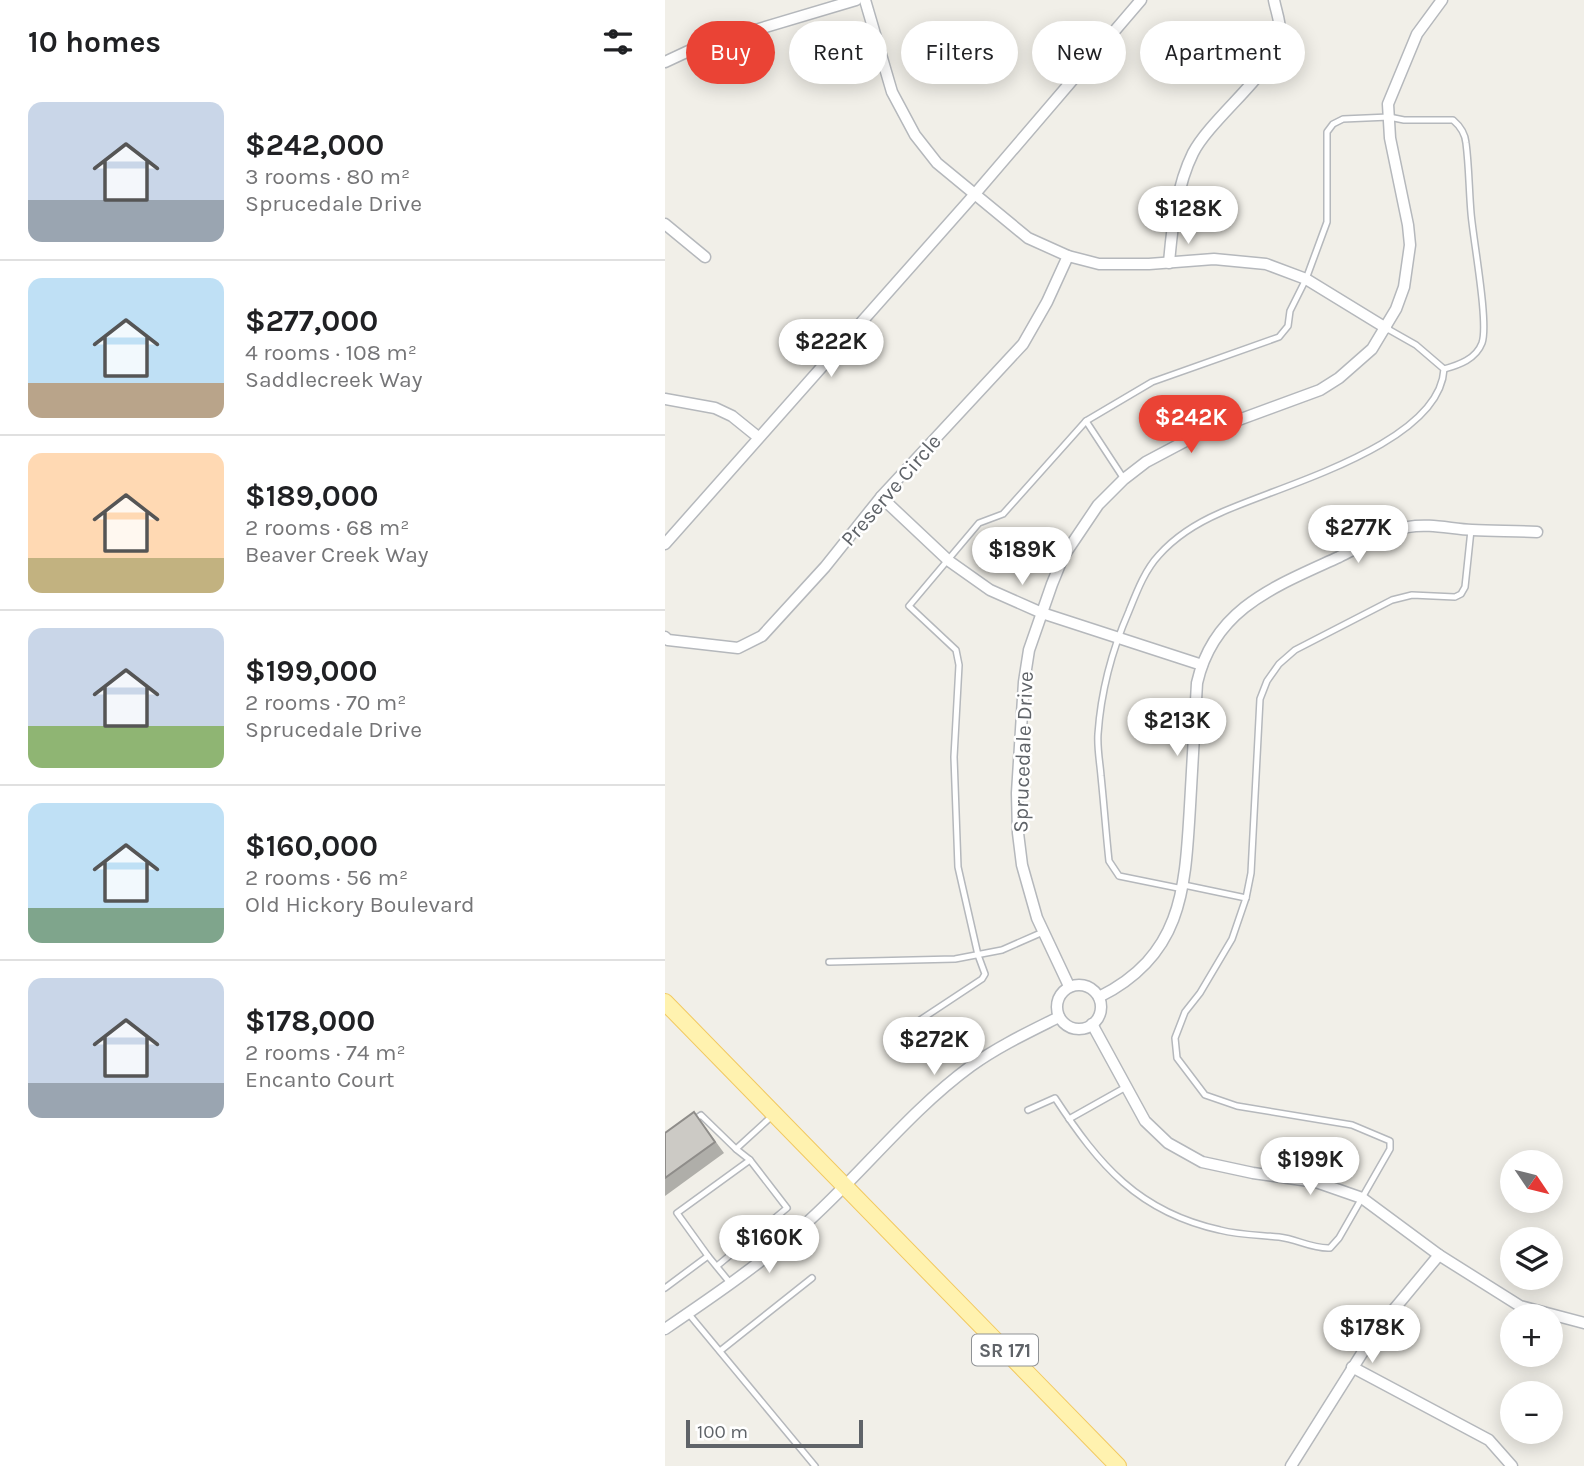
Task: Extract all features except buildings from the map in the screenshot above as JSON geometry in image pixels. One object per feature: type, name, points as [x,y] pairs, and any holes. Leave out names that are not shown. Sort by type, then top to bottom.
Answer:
[{"type":"main road","name":"SR 171","points":[[665,1002],[1118,1466]]},
{"type":"street","points":[[665,62],[695,48],[856,0]]},
{"type":"street","points":[[865,0],[892,92],[915,135],[937,163],[1028,238],[1068,256],[1099,264],[1214,259],[1266,264],[1306,279],[1386,328]]},
{"type":"street","points":[[665,544],[974,195],[1141,0]]},
{"type":"street","points":[[1169,263],[1182,183],[1194,151],[1221,115],[1271,61],[1280,37],[1275,0]]},
{"type":"street","name":"Sprucedale Drive","points":[[1069,986],[1043,932],[1028,891],[1018,833],[1017,793],[1024,682],[1028,650],[1042,612],[1063,557],[1080,529],[1098,505],[1124,479],[1167,449],[1195,436],[1320,390],[1356,365],[1372,349],[1386,328],[1404,287],[1410,245],[1388,104],[1417,34],[1442,0]]},
{"type":"street","points":[[665,224],[705,257]]},
{"type":"street","name":"Preserve Circle","points":[[665,638],[738,648],[762,636],[825,568],[881,497],[1023,344],[1047,302],[1068,256]]},
{"type":"street","points":[[665,399],[723,412],[758,437]]},
{"type":"street","points":[[881,497],[949,561],[990,590],[1042,612],[1202,664]]},
{"type":"street","points":[[1099,997],[1133,976],[1150,959],[1167,934],[1178,909],[1183,887],[1198,683],[1202,664],[1216,638],[1233,616],[1274,587],[1387,534],[1408,527],[1537,532]]},
{"type":"street","points":[[1085,985],[1099,997],[1100,1014],[1092,1024],[1076,1029],[1068,1026],[1059,1017],[1058,1000],[1069,986],[1085,985]]},
{"type":"street","points":[[665,1329],[731,1284],[803,1226],[937,1094],[969,1068],[1020,1036],[1059,1017]]},
{"type":"street","points":[[1092,1024],[1145,1121],[1168,1143],[1202,1161],[1253,1173],[1316,1182],[1362,1198],[1439,1255],[1520,1306],[1584,1324],[1584,1331]]},
{"type":"street","points":[[1291,1466],[1376,1331],[1439,1255]]},
{"type":"street","points":[[1352,1367],[1489,1440],[1512,1466]]},
{"type":"lane","points":[[911,1026],[982,979],[985,970],[978,955],[958,867],[954,757],[959,665],[956,650],[909,606],[979,523],[1003,514],[1086,421],[1152,382],[1279,337],[1288,326],[1290,311],[1306,279],[1327,222],[1327,132],[1333,124],[1343,119],[1389,117],[1404,120],[1453,120],[1461,127],[1466,140],[1483,341],[1476,353],[1465,362],[1444,369]]},
{"type":"lane","points":[[1386,328],[1416,345],[1444,369]]},
{"type":"lane","points":[[1246,898],[1119,876],[1109,861],[1097,736],[1106,675],[1118,637],[1142,580],[1158,556],[1185,531],[1221,512],[1351,461],[1386,441],[1426,410],[1443,380],[1444,369]]},
{"type":"lane","points":[[1086,421],[1124,479]]},
{"type":"lane","points":[[1028,1110],[1055,1098],[1084,1143],[1132,1191],[1187,1222],[1222,1231],[1291,1239],[1319,1249],[1330,1248],[1339,1238],[1390,1149],[1390,1141],[1352,1125],[1237,1106],[1205,1095],[1177,1058],[1175,1038],[1185,1012],[1200,993],[1232,939],[1246,898],[1251,873],[1260,699],[1267,681],[1279,664],[1295,650],[1392,600],[1412,595],[1455,597],[1461,594],[1465,587],[1471,530]]},
{"type":"lane","points":[[828,962],[955,959],[1002,950],[1043,932]]},
{"type":"lane","points":[[1069,1119],[1126,1087]]},
{"type":"lane","points":[[736,1149],[774,1114]]},
{"type":"lane","points":[[692,1122],[701,1115],[750,1160],[787,1208],[717,1266]]},
{"type":"lane","points":[[731,1284],[677,1213],[750,1160]]},
{"type":"lane","points":[[665,1288],[708,1256]]},
{"type":"lane","points":[[720,1351],[812,1278]]},
{"type":"lane","points":[[688,1313],[815,1466]]}]
